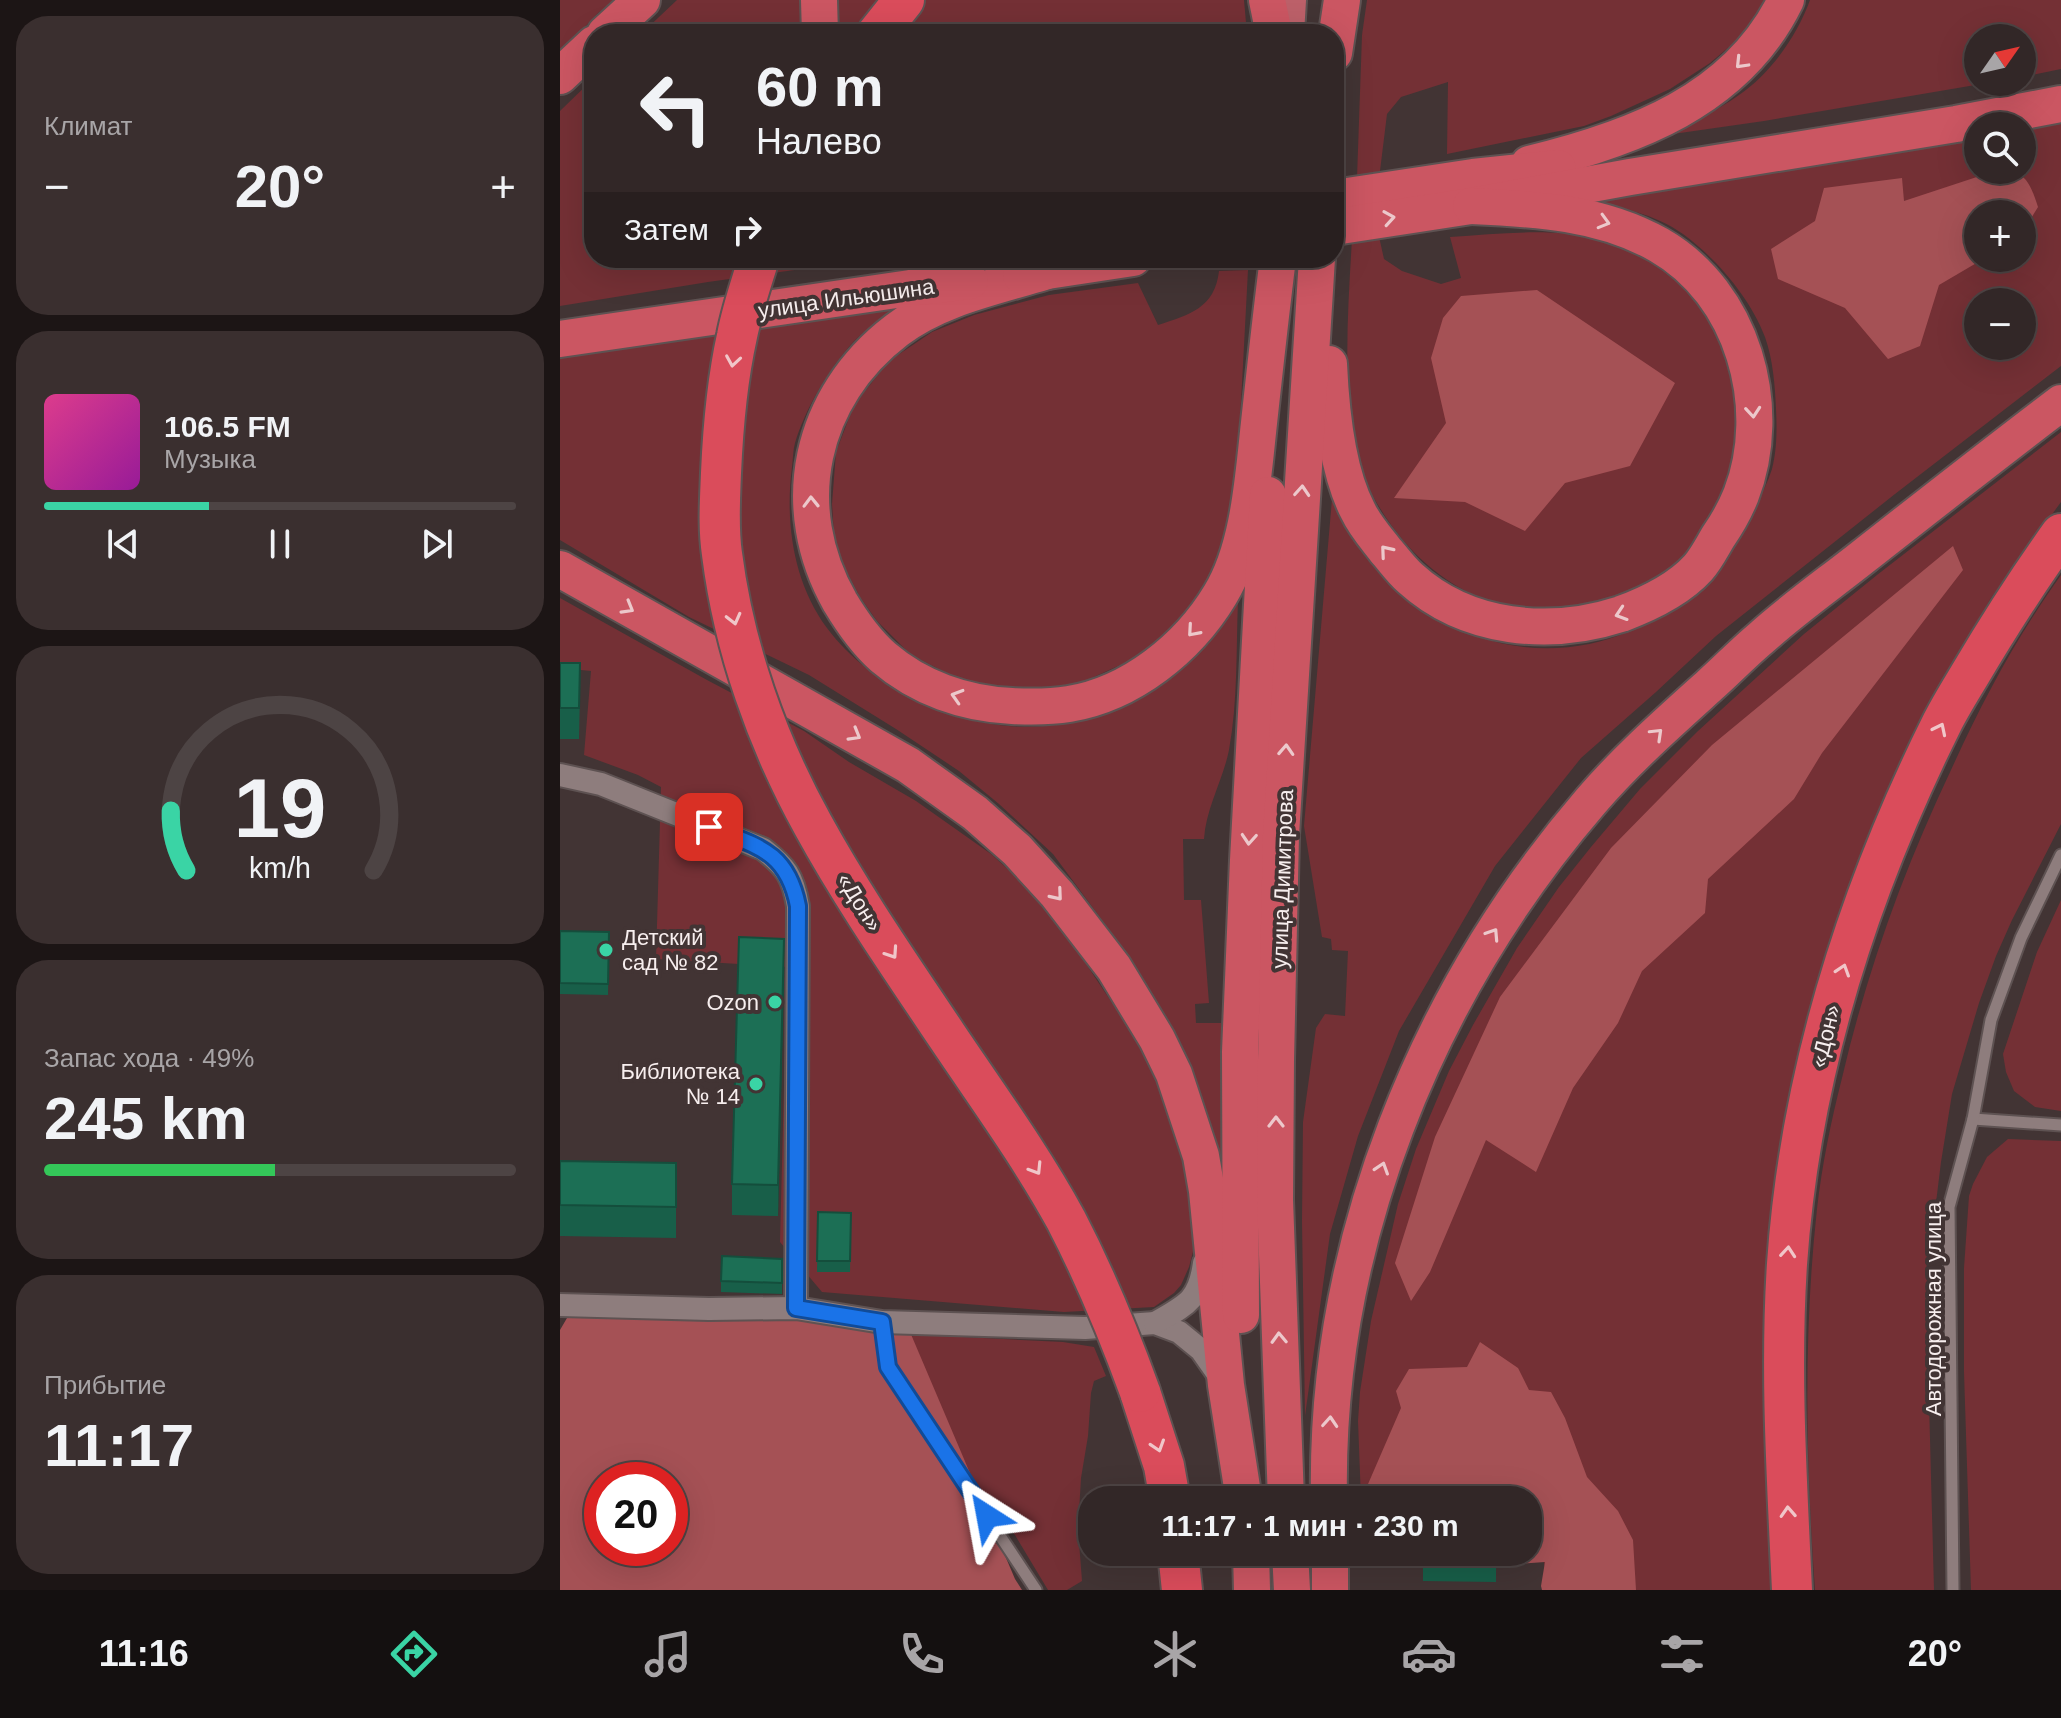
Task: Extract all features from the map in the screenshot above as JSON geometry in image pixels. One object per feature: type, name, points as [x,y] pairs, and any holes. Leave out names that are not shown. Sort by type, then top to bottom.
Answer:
[{"type":"highway","points":[[616,24],[642,0]]},
{"type":"highway","points":[[819,0],[820,24]]},
{"type":"highway","points":[[885,24],[904,0]]},
{"type":"highway","points":[[1267,0],[1272,24]]},
{"type":"highway","points":[[1338,24],[1342,0]]},
{"type":"highway","points":[[1458,193],[1594,147],[1693,102],[1719,86],[1741,65],[1764,38],[1786,0]]},
{"type":"highway","points":[[560,76],[584,53]]},
{"type":"highway","points":[[1344,224],[1458,193],[1575,166],[1716,146],[2061,87]]},
{"type":"highway","points":[[1344,198],[1458,193],[1646,174],[2061,104]]},
{"type":"highway","points":[[1320,268],[1327,320],[1331,398],[1342,467],[1357,510],[1373,535],[1410,578],[1454,607],[1503,624],[1562,627],[1596,622],[1641,607],[1678,585],[1698,568],[1741,496],[1755,428],[1745,355],[1737,334],[1725,311],[1694,272],[1650,241],[1620,227],[1583,216],[1458,193]]},
{"type":"highway","name":"«Дон»","points":[[756,268],[734,349],[724,418],[719,508],[721,552],[731,607],[756,696],[774,745],[812,825],[878,931],[1037,1170],[1066,1220],[1112,1318],[1140,1392],[1168,1486]]},
{"type":"highway","name":"улица Ильюшина","points":[[560,323],[928,268]]},
{"type":"highway","name":"улица Ильюшина","points":[[560,339],[1069,268]]},
{"type":"highway","points":[[1044,272],[934,308],[899,328],[875,348],[833,403],[821,431],[811,486],[810,512],[825,572],[849,617],[864,637],[884,657],[926,685],[951,695],[994,705],[1043,707],[1072,704],[1125,685],[1174,651],[1221,594],[1234,565],[1250,503],[1278,268]]},
{"type":"highway","name":"улица Димитрова","points":[[1247,1486],[1249,1440],[1241,1314],[1240,1052],[1278,268]]},
{"type":"highway","name":"улица Димитрова","points":[[1285,1486],[1275,1200],[1281,835],[1318,268]]},
{"type":"highway","points":[[1329,1486],[1333,1389],[1341,1331],[1358,1244],[1380,1173],[1406,1098],[1440,1027],[1474,965],[1525,886],[1592,800],[1763,636],[2061,403]]},
{"type":"highway","name":"«Дон»","points":[[1792,1590],[1787,1494],[1787,1263],[1806,1118],[1829,1014],[1883,855],[1943,720],[1992,636],[2061,534]]},
{"type":"highway","points":[[560,569],[908,765],[975,813],[1017,850],[1057,894],[1114,968],[1157,1039],[1174,1074],[1201,1156],[1226,1385],[1244,1486]]},
{"type":"highway","points":[[1179,1566],[1182,1590]]},
{"type":"highway","points":[[1251,1566],[1252,1590]]},
{"type":"highway","points":[[1291,1566],[1292,1590]]},
{"type":"highway","points":[[1330,1566],[1330,1590]]},
{"type":"main road","points":[[1288,24],[1289,0]]},
{"type":"main road","points":[[1330,24],[1331,0]]},
{"type":"street","points":[[560,775],[601,784],[763,849],[781,863],[794,885],[798,906],[796,1308]]},
{"type":"street","points":[[1155,1323],[1185,1306],[1200,1288],[1204,1266],[1207,1191]]},
{"type":"street","points":[[560,1305],[796,1308],[882,1322],[1085,1328],[1155,1323],[1179,1332],[1201,1350],[1226,1385]]},
{"type":"lane","name":"Автодорожная улица","points":[[1953,1590],[1949,1207],[1973,1119],[1991,1020],[2021,938],[2061,855]]},
{"type":"lane","points":[[1973,1119],[2061,1125]]},
{"type":"lane","points":[[882,1322],[888,1367],[1036,1590]]},
{"type":"shaded area","points":[[560,0],[615,0],[584,24],[560,53]]},
{"type":"shaded area","points":[[677,0],[803,0],[801,24],[652,24]]},
{"type":"shaded area","points":[[837,0],[1244,0],[1246,24],[838,24]]},
{"type":"shaded area","points":[[1367,0],[1764,0],[1749,30],[1710,63],[1670,89],[1584,126],[1447,154],[1448,82],[1401,97],[1387,114],[1380,171],[1357,178],[1362,35]]},
{"type":"shaded area","points":[[1810,0],[2061,0],[2061,69],[2036,74],[2036,24],[1964,24],[1964,87],[1673,134],[1751,86],[1772,65],[1798,27]]},
{"type":"shaded area","points":[[584,88],[584,268],[809,268],[560,306],[560,111]]},
{"type":"shaded area","points":[[2061,121],[2061,366],[1716,636],[1581,758],[1495,866],[1399,1031],[1358,1136],[1330,1234],[1305,1416],[1303,1122],[1316,1028],[1325,1014],[1345,1016],[1348,951],[1332,950],[1331,939],[1322,937],[1304,826],[1332,499],[1373,565],[1390,583],[1428,612],[1451,625],[1496,642],[1534,648],[1573,647],[1638,628],[1678,607],[1702,587],[1721,566],[1743,532],[1774,462],[1776,400],[1772,364],[1765,337],[1751,308],[1720,267],[1683,234],[1649,216],[1587,200],[1964,141],[1964,184],[2036,184],[2036,127]]},
{"type":"shaded area","points":[[1902,178],[1904,201],[1964,181],[1964,184],[2028,184],[2035,200],[1964,200],[1964,270],[1939,285],[1920,346],[1888,359],[1845,308],[1778,279],[1771,249],[1815,221],[1824,188]]},
{"type":"shaded area","points":[[1378,232],[1384,259],[1402,271],[1441,284],[1461,278],[1450,237],[1540,232],[1593,236],[1619,245],[1654,262],[1683,285],[1705,314],[1728,363],[1737,398],[1737,451],[1717,510],[1694,544],[1675,564],[1639,587],[1613,597],[1564,607],[1522,608],[1474,595],[1449,582],[1406,543],[1373,495],[1350,433],[1347,340],[1352,238]]},
{"type":"shaded area","points":[[1248,270],[1238,459],[1231,516],[1226,540],[1206,592],[1168,633],[1129,661],[1085,681],[1054,688],[990,687],[961,680],[911,655],[877,621],[860,597],[843,565],[834,535],[832,504],[836,452],[854,405],[889,361],[932,332],[974,315],[1049,295],[1138,283],[1158,325],[1180,318],[1206,302],[1217,284],[1219,271]]},
{"type":"shaded area","points":[[1537,290],[1675,383],[1630,466],[1565,483],[1525,531],[1465,502],[1394,498],[1446,423],[1431,358],[1443,318],[1461,296]]},
{"type":"shaded area","points":[[900,307],[853,342],[840,358],[810,405],[793,452],[791,530],[799,571],[815,610],[836,639],[856,659],[904,693],[971,720],[1028,727],[1068,723],[1116,710],[1160,687],[1191,658],[1231,601],[1238,600],[1235,694],[1229,750],[1204,839],[1183,839],[1184,900],[1201,900],[1209,1003],[1195,1004],[1196,1023],[1221,1023],[1224,1176],[1220,1177],[1154,1001],[1111,932],[1053,854],[959,771],[896,729],[809,675],[689,617],[560,540],[560,352]]},
{"type":"shaded area","points":[[2061,432],[2061,502],[1991,598],[1966,643],[1833,946],[1775,1590],[1548,1590],[1542,1549],[1542,1486],[1360,1486],[1360,1392],[1371,1321],[1398,1204],[1416,1149],[1449,1071],[1517,948],[1559,887],[1640,789],[1698,731],[1804,634]]},
{"type":"shaded area","points":[[1953,546],[1963,570],[1822,753],[1794,799],[1708,879],[1705,913],[1642,971],[1618,1023],[1573,1088],[1536,1172],[1486,1140],[1430,1272],[1411,1301],[1395,1263],[1435,1137],[1500,997],[1611,848],[1712,745]]},
{"type":"shaded area","points":[[2061,575],[2061,824],[2012,920],[1979,1003],[1952,1094],[1941,1162],[1933,1227],[1927,1325],[1934,1590],[1815,1590],[1808,1447],[1810,1304],[1819,1193],[1838,1094],[1888,921],[1934,807],[1988,694],[2029,622]]},
{"type":"shaded area","points":[[560,598],[804,731],[849,762],[916,801],[991,854],[1025,885],[1080,955],[1141,1046],[1156,1075],[1175,1128],[1188,1184],[1195,1244],[1189,1267],[1174,1293],[1154,1307],[1064,1312],[822,1292],[780,1242],[787,967],[656,959],[661,787],[584,755],[591,671],[560,668]]},
{"type":"shaded area","points":[[2061,900],[2061,1111],[2035,1107],[2014,1091],[2003,1054],[2037,952]]},
{"type":"shaded area","points":[[2008,1139],[2061,1141],[2061,1590],[1971,1590],[1964,1372],[1964,1268],[1969,1196],[1987,1157]]},
{"type":"shaded area","points":[[776,1315],[910,1332],[1022,1590],[560,1590],[560,1330],[567,1318]]},
{"type":"shaded area","points":[[922,1335],[1063,1342],[1094,1347],[1106,1376],[1094,1381],[1081,1486],[1078,1486],[1078,1566],[1081,1566],[1082,1581],[1067,1590],[1048,1590],[1015,1535],[967,1478],[905,1337]]},
{"type":"shaded area","points":[[1480,1342],[1518,1368],[1529,1390],[1551,1392],[1565,1418],[1587,1477],[1618,1511],[1633,1540],[1636,1590],[1542,1590],[1545,1562],[1542,1562],[1542,1486],[1367,1486],[1401,1408],[1396,1391],[1409,1369],[1467,1367]]},
{"type":"building","points":[[560,663],[580,663],[579,708],[560,708]]},
{"type":"building","points":[[560,931],[609,932],[608,984],[560,983]]},
{"type":"building","points":[[739,937],[784,939],[778,1185],[732,1184]]},
{"type":"building","points":[[560,1161],[676,1163],[676,1207],[560,1205]]},
{"type":"building","points":[[818,1212],[851,1213],[850,1261],[817,1261]]},
{"type":"building","points":[[722,1256],[782,1259],[782,1283],[721,1281]]},
{"type":"place","name":"Детский сад № 82","points":[[606,950]]},
{"type":"place","name":"Ozon","points":[[775,1002]]},
{"type":"place","name":"Библиотека № 14","points":[[756,1084]]},
{"type":"route","points":[[709,827],[763,849],[781,863],[794,885],[798,906],[796,1308],[882,1322],[888,1367],[987,1516]]}]
